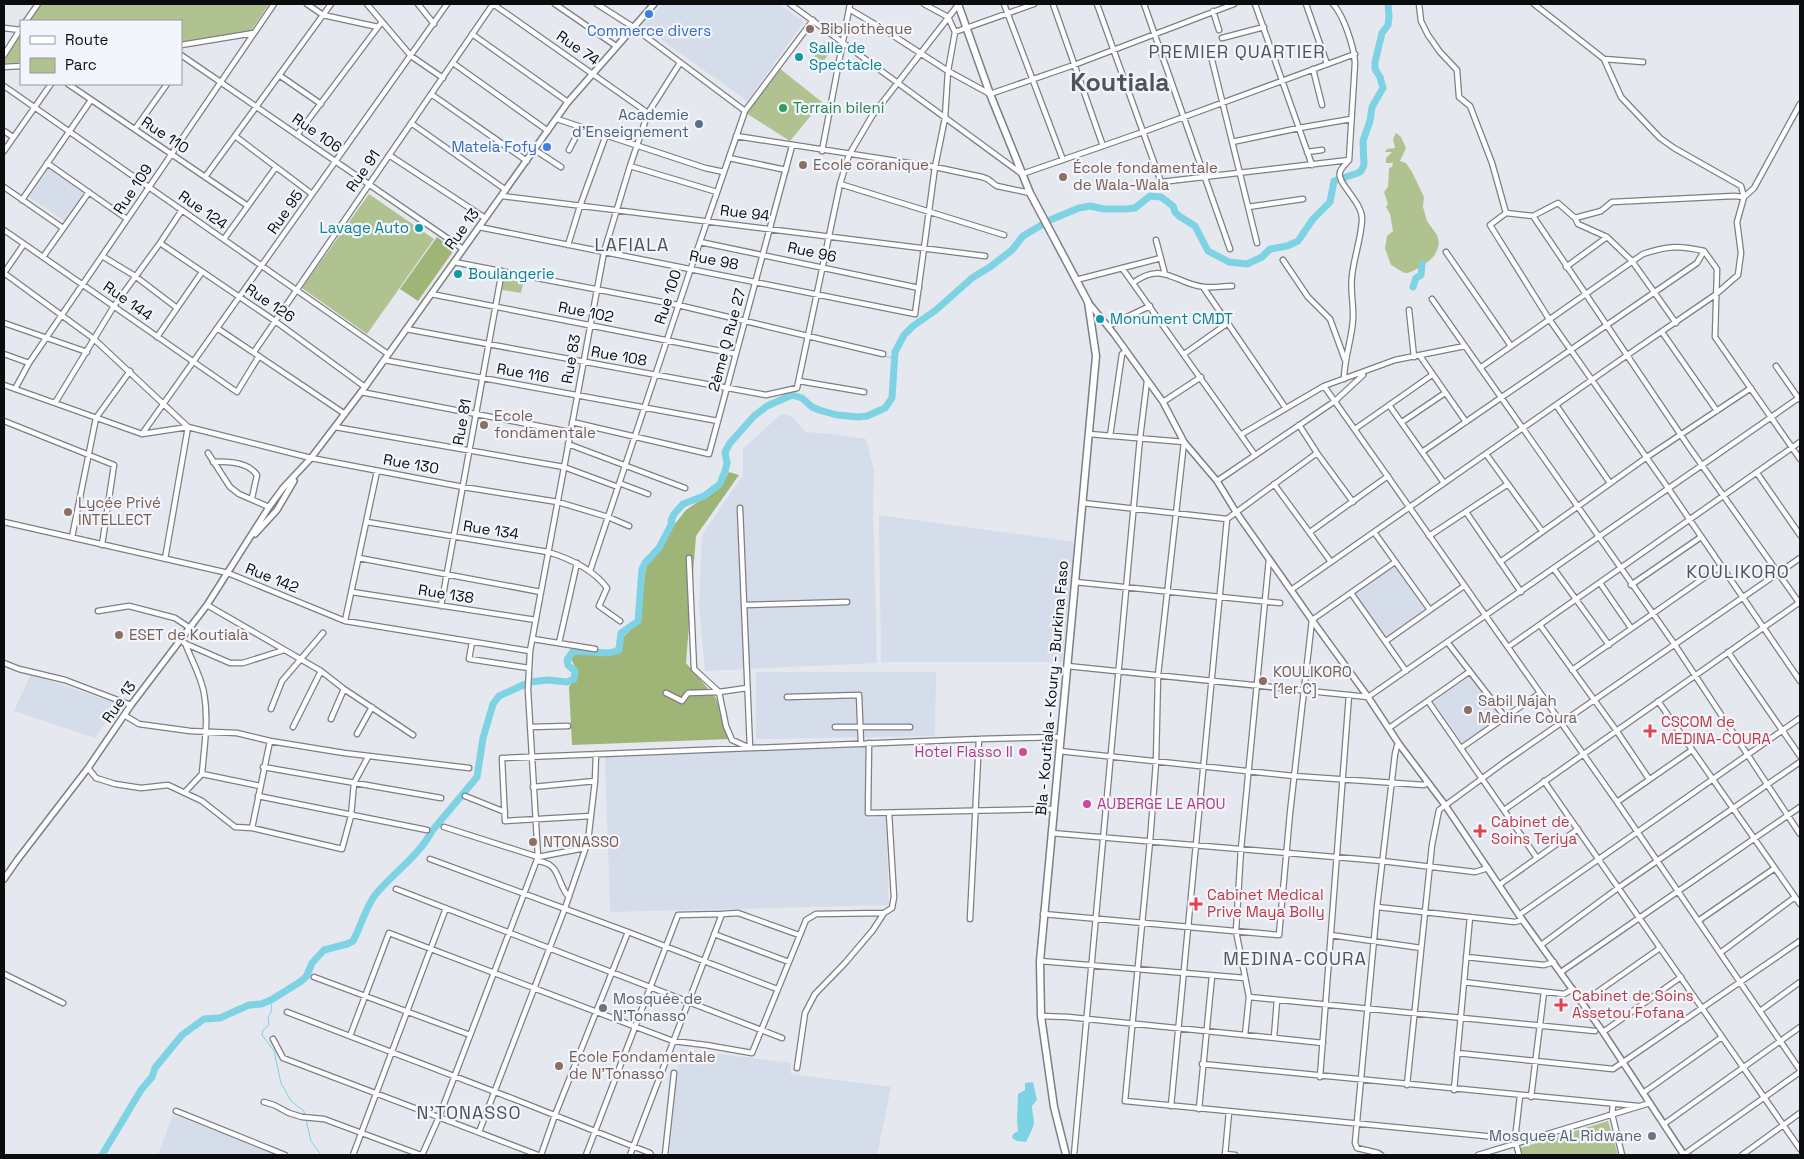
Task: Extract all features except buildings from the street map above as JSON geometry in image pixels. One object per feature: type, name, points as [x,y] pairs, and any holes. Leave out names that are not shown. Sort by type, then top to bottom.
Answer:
[{"type":"main road","name":"Bla - Koutiala - Koury - Burkina Faso","points":[[958,4],[990,94],[1030,193],[1088,302],[1096,356],[1040,961],[1041,1016],[1054,1107],[1066,1155]]},
{"type":"street","points":[[27,20],[38,4]]},
{"type":"street","name":"Rue 109","points":[[15,390],[29,363],[274,4]]},
{"type":"street","points":[[307,4],[323,15],[378,27]]},
{"type":"street","points":[[205,177],[331,4]]},
{"type":"street","points":[[367,4],[411,56],[442,78]]},
{"type":"street","points":[[418,4],[434,24]]},
{"type":"street","name":"Rue 95","points":[[142,434],[447,4]]},
{"type":"street","name":"Rue 91","points":[[254,352],[493,4]]},
{"type":"street","name":"Rue 74","points":[[493,4],[648,113]]},
{"type":"street","points":[[555,4],[616,46]]},
{"type":"street","points":[[597,4],[604,6],[745,111]]},
{"type":"street","name":"Rue 13","points":[[4,879],[18,858],[88,768],[131,705],[182,642],[251,538],[269,507],[283,488],[311,458],[365,387],[568,102],[654,4]]},
{"type":"street","points":[[790,4],[1022,174],[1143,132],[1354,54]]},
{"type":"street","points":[[919,288],[935,168],[945,118],[948,72],[955,32],[948,17],[924,4]]},
{"type":"street","points":[[864,392],[799,381],[840,184],[849,155],[872,116],[958,4]]},
{"type":"street","points":[[1004,4],[1063,160]]},
{"type":"street","points":[[955,32],[1034,4]]},
{"type":"street","points":[[1054,4],[1104,146]]},
{"type":"street","points":[[1097,4],[1161,182],[1349,160]]},
{"type":"street","points":[[1144,4],[1185,116],[1230,249]]},
{"type":"street","points":[[822,151],[850,6],[948,72],[990,94],[1074,65],[1234,4]]},
{"type":"street","points":[[1255,4],[1312,165]]},
{"type":"street","points":[[1306,4],[1327,64]]},
{"type":"street","points":[[1333,4],[1339,11],[1354,54],[1349,160],[1339,174],[1341,180],[1360,206],[1362,213],[1350,294],[1353,318],[1348,354],[1345,360]]},
{"type":"street","points":[[1419,4],[1422,21],[1428,35],[1440,52],[1457,70],[1459,97],[1470,106],[1492,163],[1506,212]]},
{"type":"street","points":[[1534,4],[1604,58],[1621,97],[1660,138],[1741,186],[1744,197]]},
{"type":"street","points":[[1213,11],[1219,30]]},
{"type":"street","name":"Rue 100","points":[[590,571],[678,305],[745,111],[813,20]]},
{"type":"street","points":[[297,135],[381,22]]},
{"type":"street","points":[[1222,38],[1264,27]]},
{"type":"street","points":[[4,28],[20,29],[4,56]]},
{"type":"street","points":[[182,45],[254,33]]},
{"type":"street","points":[[472,34],[568,102]]},
{"type":"street","name":"Rue 106","points":[[183,56],[463,249]]},
{"type":"street","points":[[1211,56],[1257,243]]},
{"type":"street","points":[[1604,58],[1643,62]]},
{"type":"street","name":"Rue 83","points":[[538,859],[528,690],[530,651],[604,252],[648,113],[680,62]]},
{"type":"street","points":[[452,63],[548,131]]},
{"type":"street","points":[[4,67],[20,66]]},
{"type":"street","points":[[1313,69],[1322,105]]},
{"type":"street","points":[[279,75],[321,104]]},
{"type":"street","points":[[4,151],[49,85]]},
{"type":"street","name":"Rue 110","points":[[70,85],[248,206]]},
{"type":"street","points":[[135,129],[166,85]]},
{"type":"street","name":"Rue 124","points":[[4,86],[388,354]]},
{"type":"street","points":[[431,94],[527,161]]},
{"type":"street","points":[[22,200],[92,100]]},
{"type":"street","points":[[1291,590],[1522,428],[1715,296],[1738,274],[1741,253],[1736,222],[1744,197],[1754,188],[1800,104]]},
{"type":"street","points":[[557,119],[637,144],[704,168],[724,172]]},
{"type":"street","points":[[1232,142],[1351,119]]},
{"type":"street","points":[[411,123],[506,190]]},
{"type":"street","points":[[569,150],[581,127]]},
{"type":"street","points":[[4,131],[13,137]]},
{"type":"street","points":[[568,244],[606,135]]},
{"type":"street","points":[[235,136],[312,194]]},
{"type":"street","points":[[736,136],[982,177],[989,179],[997,186],[1030,193]]},
{"type":"street","name":"2ème Q Rue 27","points":[[634,437],[708,454],[792,146]]},
{"type":"street","points":[[535,150],[561,167]]},
{"type":"street","points":[[1307,152],[1322,150]]},
{"type":"street","points":[[389,155],[485,218]]},
{"type":"street","points":[[729,158],[786,170]]},
{"type":"street","points":[[47,163],[128,219]]},
{"type":"street","points":[[630,166],[717,192]]},
{"type":"street","points":[[224,239],[276,167]]},
{"type":"street","points":[[840,184],[1004,235]]},
{"type":"street","points":[[4,187],[63,228]]},
{"type":"street","points":[[43,257],[89,192]]},
{"type":"street","name":"Rue 94","points":[[502,196],[985,256]]},
{"type":"street","points":[[1576,218],[1601,211],[1612,202],[1744,197]]},
{"type":"street","points":[[1248,207],[1303,198]]},
{"type":"street","points":[[1676,323],[1632,261],[1607,237],[1578,224],[1576,218],[1558,203],[1533,216],[1506,212],[1490,225],[1549,319],[1690,519],[1800,681]]},
{"type":"street","points":[[55,403],[114,306],[182,210]]},
{"type":"street","points":[[1504,810],[1800,602],[1680,435],[1533,216]]},
{"type":"street","name":"Rue 98","points":[[479,227],[916,314],[919,288]]},
{"type":"street","name":"Rue 144","points":[[4,230],[237,392],[259,356]]},
{"type":"street","points":[[1566,267],[1607,237]]},
{"type":"street","points":[[1156,240],[1165,274]]},
{"type":"street","name":"Rue 96","points":[[700,242],[919,288]]},
{"type":"street","name":"Rue 126","points":[[160,243],[275,321],[365,387]]},
{"type":"street","points":[[24,244],[4,273],[94,339],[188,426]]},
{"type":"street","points":[[1480,368],[1643,254],[1664,247],[1691,248],[1704,251],[1717,269],[1715,337],[1800,459]]},
{"type":"street","points":[[1422,452],[1697,263],[1704,251]]},
{"type":"street","points":[[1446,252],[1511,346]]},
{"type":"street","points":[[102,256],[135,276],[177,308]]},
{"type":"street","points":[[1076,280],[1161,258]]},
{"type":"street","points":[[1282,260],[1308,297],[1330,319],[1345,360],[1344,379]]},
{"type":"street","points":[[454,262],[678,305],[883,354]]},
{"type":"street","points":[[1122,268],[1242,434],[1255,455]]},
{"type":"street","name":"Rue 81","points":[[441,606],[502,271]]},
{"type":"street","points":[[157,337],[202,272]]},
{"type":"street","points":[[1133,283],[1143,276],[1157,273],[1203,287],[1232,286]]},
{"type":"street","points":[[1203,287],[1285,408]]},
{"type":"street","name":"Rue 102","points":[[431,294],[736,354]]},
{"type":"street","points":[[1432,299],[1598,538],[1675,645],[1800,834]]},
{"type":"street","points":[[1088,302],[1108,326],[1163,402],[1184,442],[1216,481],[1399,744],[1445,805],[1499,886],[1574,989],[1684,1155],[1800,1071],[1617,802],[1324,386]]},
{"type":"street","points":[[1108,326],[1150,306]]},
{"type":"street","points":[[1409,310],[1414,357]]},
{"type":"street","points":[[1184,354],[1228,322]]},
{"type":"street","points":[[4,323],[86,352]]},
{"type":"street","points":[[218,328],[345,414]]},
{"type":"street","name":"Rue 108","points":[[406,329],[766,395],[797,388],[799,381]]},
{"type":"street","points":[[1662,332],[1717,411]]},
{"type":"street","points":[[1242,434],[1324,386],[1365,373],[1396,360],[1465,346]]},
{"type":"street","points":[[1110,436],[1122,354],[1126,352]]},
{"type":"street","points":[[4,354],[29,363]]},
{"type":"street","points":[[1420,356],[1466,422]]},
{"type":"street","name":"Rue 116","points":[[384,360],[718,421]]},
{"type":"street","points":[[1067,666],[1368,697],[1800,398],[1776,366]]},
{"type":"street","points":[[72,537],[96,418],[130,371]]},
{"type":"street","points":[[1216,481],[1335,401],[1365,373]]},
{"type":"street","points":[[1355,429],[1432,375]]},
{"type":"street","points":[[1163,402],[1201,377]]},
{"type":"street","points":[[1074,1155],[1140,438],[1147,381]]},
{"type":"street","points":[[4,385],[142,434],[188,426]]},
{"type":"street","points":[[1500,562],[1647,457],[1751,388]]},
{"type":"street","points":[[361,392],[570,432]]},
{"type":"street","points":[[1402,422],[1445,393]]},
{"type":"street","points":[[1389,405],[1444,483]]},
{"type":"street","points":[[1556,405],[1610,483]]},
{"type":"street","points":[[4,421],[114,465],[102,544]]},
{"type":"street","points":[[572,422],[634,437]]},
{"type":"street","points":[[1299,425],[1353,502]]},
{"type":"street","points":[[165,559],[188,426]]},
{"type":"street","name":"Rue 130","points":[[188,426],[311,458],[463,487],[558,502],[608,517],[629,526]]},
{"type":"street","points":[[335,427],[564,467],[648,494]]},
{"type":"street","points":[[1089,434],[1184,442]]},
{"type":"street","points":[[1184,442],[1158,676],[1156,762],[1150,841],[1125,1102],[1516,1141],[1527,1140],[1650,1103]]},
{"type":"street","points":[[1508,647],[1800,442]]},
{"type":"street","points":[[568,444],[685,488]]},
{"type":"street","points":[[208,453],[230,487],[239,494],[269,507]]},
{"type":"street","points":[[1083,503],[1226,519],[1317,453]]},
{"type":"street","points":[[1486,454],[1542,531]]},
{"type":"street","points":[[213,462],[227,461],[253,469],[257,475],[252,498]]},
{"type":"street","points":[[346,621],[377,471]]},
{"type":"street","points":[[1757,473],[1800,535]]},
{"type":"street","name":"Rue 13","points":[[251,538],[277,510],[298,474]]},
{"type":"street","points":[[1310,532],[1388,476]]},
{"type":"street","points":[[1274,484],[1331,562]]},
{"type":"street","points":[[1429,536],[1508,484]]},
{"type":"street","points":[[740,508],[750,748]]},
{"type":"street","points":[[1466,512],[1521,592]]},
{"type":"street","points":[[1171,1106],[1226,519]]},
{"type":"street","name":"Rue 142","points":[[4,522],[228,573],[346,621],[530,651]]},
{"type":"street","name":"Rue 134","points":[[367,522],[548,552],[577,563],[590,571],[607,588],[599,606],[620,621]]},
{"type":"street","points":[[1374,532],[1430,610]]},
{"type":"street","points":[[1632,585],[1701,537]]},
{"type":"street","points":[[1245,1035],[1249,997],[1236,931],[1241,849],[1269,557]]},
{"type":"street","points":[[360,558],[541,592]]},
{"type":"street","points":[[689,558],[694,669],[719,692],[726,726],[732,740],[750,748]]},
{"type":"street","points":[[1407,1085],[1430,867],[1438,810],[1800,558]]},
{"type":"street","points":[[1043,914],[1279,935],[1294,776],[1312,620],[1395,562]]},
{"type":"street","points":[[559,643],[577,563]]},
{"type":"street","points":[[1572,670],[1721,566]]},
{"type":"street","points":[[1554,569],[1609,645]]},
{"type":"street","points":[[1075,582],[1280,603]]},
{"type":"street","points":[[1600,582],[1631,628]]},
{"type":"street","points":[[1386,640],[1464,586]]},
{"type":"street","name":"Rue 138","points":[[352,592],[536,620]]},
{"type":"street","points":[[1351,593],[1386,640],[1406,671]]},
{"type":"street","points":[[744,605],[847,602]]},
{"type":"street","points":[[207,605],[321,671],[344,689],[413,735]]},
{"type":"street","points":[[98,610],[129,606],[175,618],[190,628]]},
{"type":"street","points":[[1540,625],[1649,779]]},
{"type":"street","points":[[271,709],[282,681],[323,633]]},
{"type":"street","points":[[533,639],[595,649]]},
{"type":"street","points":[[182,642],[230,663],[243,663],[284,650]]},
{"type":"street","points":[[182,642],[200,679],[204,694],[206,730],[202,774],[185,792]]},
{"type":"street","points":[[472,642],[469,659],[529,670]]},
{"type":"street","points":[[1448,643],[1505,717]]},
{"type":"street","points":[[1728,652],[1800,756]]},
{"type":"street","points":[[4,663],[19,669],[65,680],[131,705]]},
{"type":"street","points":[[293,727],[321,671]]},
{"type":"street","points":[[1389,728],[1469,672]]},
{"type":"street","points":[[666,693],[682,701],[688,693],[719,692],[747,688]]},
{"type":"street","points":[[331,719],[344,689]]},
{"type":"street","points":[[1461,748],[1540,693]]},
{"type":"street","points":[[787,697],[860,695],[861,744]]},
{"type":"street","points":[[1320,1077],[1349,695]]},
{"type":"street","points":[[1428,701],[1537,858]]},
{"type":"street","points":[[1658,701],[1800,904]]},
{"type":"street","points":[[356,734],[372,708]]},
{"type":"street","points":[[124,715],[139,724],[190,731],[236,732],[270,740],[368,757],[469,768]]},
{"type":"street","points":[[1377,907],[1515,922],[1598,859],[1800,718]]},
{"type":"street","points":[[530,727],[568,726]]},
{"type":"street","points":[[835,727],[910,727]]},
{"type":"street","points":[[591,816],[505,820],[502,758],[1060,737]]},
{"type":"street","points":[[970,919],[979,739]]},
{"type":"street","points":[[252,828],[270,740]]},
{"type":"street","points":[[869,743],[868,813],[1053,809]]},
{"type":"street","points":[[1381,1155],[1357,1148],[1355,1143],[1382,861],[1395,754],[1399,744]]},
{"type":"street","points":[[1617,802],[1692,750]]},
{"type":"street","points":[[1059,751],[1294,776],[1392,784],[1424,785],[1428,782]]},
{"type":"street","points":[[479,1132],[565,908],[588,841],[596,754]]},
{"type":"street","points":[[88,768],[96,778],[115,784],[141,788],[168,785],[202,801],[235,827],[252,828],[342,849],[351,816],[354,782],[368,757]]},
{"type":"street","points":[[1541,945],[1618,888],[1800,762]]},
{"type":"street","points":[[263,767],[441,798]]},
{"type":"street","points":[[202,774],[260,786]]},
{"type":"street","points":[[533,787],[595,781]]},
{"type":"street","points":[[1544,781],[1800,1148]]},
{"type":"street","points":[[258,796],[427,830]]},
{"type":"street","points":[[465,796],[505,812]]},
{"type":"street","points":[[1561,972],[1800,807]]},
{"type":"street","points":[[798,1068],[805,1013],[815,994],[845,963],[873,930],[884,913],[892,908],[894,897],[890,813]]},
{"type":"street","points":[[444,828],[546,862],[552,866],[560,878],[565,893],[569,897]]},
{"type":"street","points":[[1499,886],[1578,829]]},
{"type":"street","points":[[1051,833],[1382,861],[1475,872],[1488,868]]},
{"type":"street","points":[[538,859],[585,848]]},
{"type":"street","points":[[430,859],[777,989]]},
{"type":"street","points":[[264,1102],[302,1117],[324,1119],[421,1155],[439,1117],[538,859]]},
{"type":"street","points":[[1698,921],[1775,868]]},
{"type":"street","points":[[396,889],[782,1038]]},
{"type":"street","points":[[1720,953],[1795,897]]},
{"type":"street","points":[[353,1155],[446,908]]},
{"type":"street","points":[[586,1155],[678,915],[738,913],[799,934]]},
{"type":"street","points":[[350,1036],[388,933],[672,1041],[706,1044],[752,1053],[806,920],[816,914],[884,913]]},
{"type":"street","points":[[630,1155],[722,914]]},
{"type":"street","points":[[1454,1090],[1470,917]]},
{"type":"street","points":[[273,1039],[283,1058],[540,1155],[628,932]]},
{"type":"street","points":[[714,934],[789,962]]},
{"type":"street","points":[[1331,935],[1422,948]]},
{"type":"street","points":[[1457,1054],[1614,1069],[1800,941]]},
{"type":"street","points":[[1583,1002],[1660,948]]},
{"type":"street","points":[[1466,957],[1544,965],[1554,962]]},
{"type":"street","points":[[1040,961],[1245,978]]},
{"type":"street","points":[[4,974],[63,1003]]},
{"type":"street","points":[[1199,1109],[1205,1031],[1212,976]]},
{"type":"street","points":[[1603,1032],[1681,977]]},
{"type":"street","points":[[314,978],[470,1036]]},
{"type":"street","points":[[1464,982],[1564,994],[1574,989]]},
{"type":"street","points":[[1760,1011],[1800,982]]},
{"type":"street","points":[[1531,1097],[1544,992]]},
{"type":"street","points":[[1249,997],[1595,1031]]},
{"type":"street","points":[[1274,1038],[1277,1000]]},
{"type":"street","points":[[287,1012],[596,1131],[651,1155]]},
{"type":"street","points":[[1041,1016],[1323,1043]]},
{"type":"street","points":[[1664,1124],[1800,1027]]},
{"type":"street","points":[[1643,1093],[1722,1037]]},
{"type":"street","points":[[1202,1064],[1360,1081],[1638,1106]]},
{"type":"street","points":[[665,1155],[674,1073]]},
{"type":"street","points":[[1519,1155],[1516,1141],[1520,1096]]},
{"type":"street","points":[[1613,1105],[1612,1114],[1622,1155]]},
{"type":"street","points":[[176,1111],[285,1155]]},
{"type":"street","points":[[1229,1112],[1225,1155],[1235,1155]]},
{"type":"street","points":[[1742,1155],[1800,1113]]},
{"type":"street","points":[[1478,1155],[1489,1154],[1516,1141]]},
{"type":"shaded area","points":[[663,4],[779,4],[804,22],[747,101],[642,26]]},
{"type":"shaded area","points":[[50,167],[87,193],[66,222],[29,197]]},
{"type":"shaded area","points":[[781,414],[791,416],[806,432],[866,439],[874,471],[877,663],[705,671],[699,606],[702,535],[743,475],[743,449]]},
{"type":"shaded area","points":[[879,515],[1075,542],[1062,662],[881,662]]},
{"type":"shaded area","points":[[1395,565],[1425,610],[1386,638],[1355,594]]},
{"type":"shaded area","points":[[756,672],[936,672],[935,736],[756,739]]},
{"type":"shaded area","points":[[31,674],[118,704],[95,738],[14,711]]},
{"type":"shaded area","name":"Sabil Najah Medine Coura","points":[[1470,675],[1501,717],[1463,744],[1434,702]]},
{"type":"shaded area","points":[[865,746],[867,818],[886,817],[889,905],[610,912],[605,756]]},
{"type":"shaded area","points":[[680,1049],[791,1063],[791,1074],[891,1087],[877,1155],[669,1155]]},
{"type":"shaded area","points":[[173,1115],[279,1155],[158,1155]]},
{"type":"green space","points":[[42,4],[269,4],[250,32],[182,43],[182,20],[30,20]]},
{"type":"green space","points":[[20,34],[20,62],[4,64],[4,58]]},
{"type":"green space","points":[[824,42],[833,47],[823,62],[814,56]]},
{"type":"green space","name":"Terrain bileni","points":[[779,68],[822,102],[790,141],[746,113]]},
{"type":"green space","points":[[1396,133],[1401,137],[1406,148],[1400,161],[1406,163],[1412,172],[1424,197],[1423,207],[1427,221],[1437,235],[1439,243],[1436,253],[1431,259],[1408,273],[1391,265],[1385,248],[1387,236],[1393,231],[1384,192],[1388,187],[1389,168],[1392,167],[1393,163],[1386,163],[1386,158],[1392,152],[1385,152],[1387,149],[1395,148],[1393,139]]},
{"type":"green space","points":[[369,194],[434,239],[367,334],[302,288]]},
{"type":"green space","points":[[437,237],[454,250],[418,301],[400,289]]},
{"type":"green space","points":[[504,276],[524,279],[521,293],[502,290]]},
{"type":"green space","points":[[729,472],[739,475],[696,536],[686,663],[716,698],[730,739],[572,745],[569,687],[578,672],[571,659],[573,654],[615,649],[622,638],[639,622],[647,559],[686,510],[720,487]]},
{"type":"green space","points":[[1608,1121],[1618,1155],[1522,1155],[1520,1148]]},
{"type":"water","points":[[1033,1082],[1037,1100],[1032,1106],[1033,1125],[1026,1142],[1017,1141],[1012,1138],[1013,1134],[1018,1131],[1018,1094],[1025,1090],[1025,1083]]},
{"type":"waterway","points":[[102,1155],[141,1090],[152,1077],[155,1068],[182,1035],[204,1019],[220,1018],[249,1005],[261,1004],[271,1000],[306,977],[312,963],[324,950],[353,941],[368,906],[375,895],[420,849],[432,831],[477,777],[483,738],[493,704],[499,696],[530,682],[548,680],[567,682],[574,679],[575,671],[568,665],[567,660],[573,651],[609,653],[619,650],[621,633],[638,621],[642,569],[659,548],[672,523],[674,514],[683,504],[704,496],[720,484],[727,463],[725,452],[730,443],[754,416],[767,406],[792,395],[802,398],[812,407],[837,415],[867,416],[885,408],[892,398],[895,352],[904,335],[972,278],[1012,250],[1023,236],[1050,220],[1079,208],[1090,206],[1104,209],[1135,208],[1150,196],[1161,197],[1173,206],[1179,216],[1195,226],[1208,251],[1229,262],[1247,264],[1262,257],[1270,249],[1287,246],[1298,241],[1313,219],[1330,202],[1334,181],[1358,173],[1364,165],[1363,141],[1370,121],[1372,107],[1383,88],[1380,77],[1375,69],[1375,62],[1382,33],[1388,25],[1388,4]]},
{"type":"waterway","points":[[1413,287],[1416,278],[1421,275],[1422,264]]},
{"type":"waterway","points":[[462,267],[500,274]]},
{"type":"waterway","points":[[504,274],[552,283]]},
{"type":"waterway","points":[[883,356],[894,358]]},
{"type":"waterway","points":[[271,1000],[272,1010],[268,1017],[269,1025],[263,1030],[262,1035],[274,1051],[281,1083],[291,1101],[304,1111],[305,1116]]},
{"type":"waterway","points":[[306,1120],[311,1141],[321,1155]]},
{"type":"place","name":"Commerce divers","points":[[649,14]]},
{"type":"place","name":"Bibliothèque","points":[[810,29]]},
{"type":"place","name":"Salle de Spectacle","points":[[799,57]]},
{"type":"place","name":"Terrain bileni","points":[[783,108]]},
{"type":"place","name":"Academie d'Enseignement","points":[[699,124]]},
{"type":"place","name":"Matela Fofy","points":[[547,147]]},
{"type":"place","name":"Ecole coranique","points":[[803,165]]},
{"type":"place","name":"École fondamentale de Wala-Wala","points":[[1063,177]]},
{"type":"place","name":"Lavage Auto","points":[[419,228]]},
{"type":"place","name":"Boulangerie","points":[[458,274]]},
{"type":"place","name":"Monument CMDT","points":[[1100,319]]},
{"type":"place","name":"Ecole fondamentale","points":[[484,425]]},
{"type":"place","name":"Lycée Privé INTELLECT","points":[[68,512]]},
{"type":"place","name":"ESET de Koutiala","points":[[119,635]]},
{"type":"place","name":"KOULIKORO [1er C]","points":[[1263,681]]},
{"type":"place","name":"Sabil Najah Medine Coura","points":[[1468,710]]},
{"type":"place","name":"CSCOM de MEDINA-COURA","points":[[1650,731]]},
{"type":"place","name":"Hotel Flasso II","points":[[1023,752]]},
{"type":"place","name":"AUBERGE LE AROU","points":[[1087,804]]},
{"type":"place","name":"Cabinet de Soins Teriya","points":[[1480,831]]},
{"type":"place","name":"NTONASSO","points":[[533,842]]},
{"type":"place","name":"Cabinet Medical Prive Maya Bolly","points":[[1196,904]]},
{"type":"place","name":"Cabinet de Soins Assetou Fofana","points":[[1561,1005]]},
{"type":"place","name":"Mosquée de N'Tonasso","points":[[603,1008]]},
{"type":"place","name":"Ecole Fondamentale de N'Tonasso","points":[[559,1066]]},
{"type":"place","name":"Mosquee AL Ridwane","points":[[1652,1136]]},
{"type":"district","name":"PREMIER QUARTIER","points":[[1237,52]]},
{"type":"district","name":"Koutiala","points":[[1120,82]]},
{"type":"district","name":"LAFIALA","points":[[632,245]]},
{"type":"district","name":"KOULIKORO","points":[[1738,572]]},
{"type":"district","name":"MEDINA-COURA","points":[[1295,959]]},
{"type":"district","name":"N'TONASSO","points":[[469,1113]]}]
